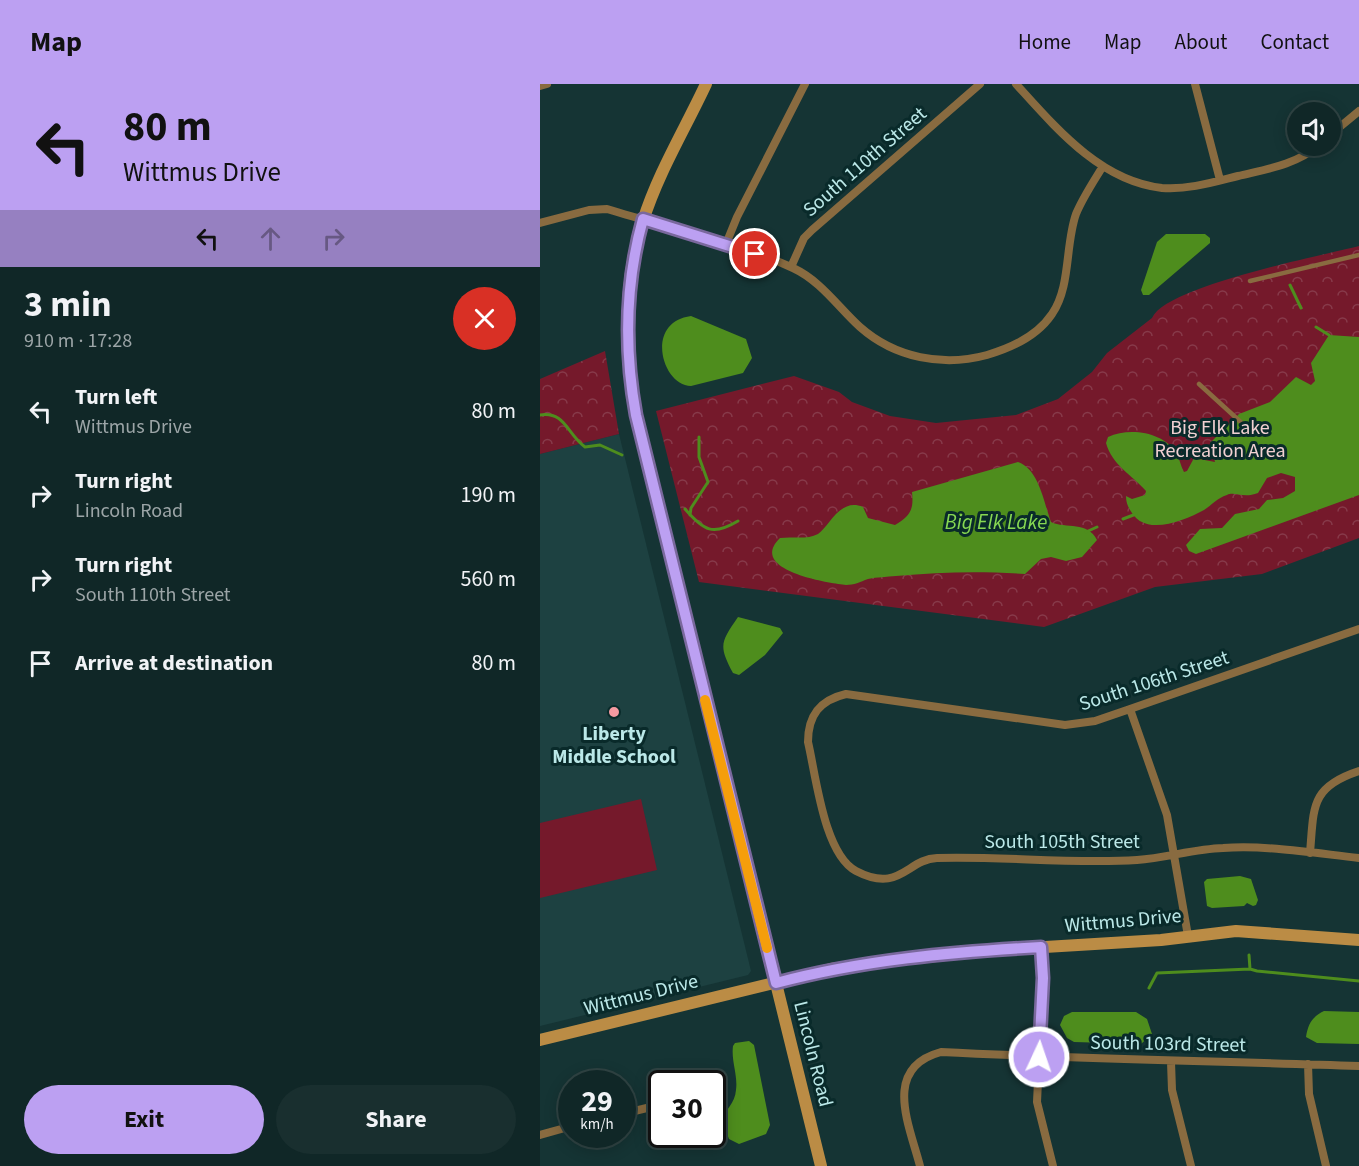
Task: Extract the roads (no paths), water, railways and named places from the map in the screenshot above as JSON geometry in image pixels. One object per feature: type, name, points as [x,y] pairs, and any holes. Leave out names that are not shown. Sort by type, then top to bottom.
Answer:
[{"type":"street","points":[[540,86],[547,84]]},
{"type":"street","name":"Lincoln Road","points":[[706,84],[643,219],[628,297],[629,368],[634,404],[821,1166]]},
{"type":"street","points":[[726,244],[737,217],[805,84]]},
{"type":"street","name":"South 110th Street","points":[[791,267],[804,238],[812,230],[980,84]]},
{"type":"street","points":[[1016,84],[1079,148],[1103,166],[1131,181],[1163,188],[1192,187],[1298,160],[1304,156]]},
{"type":"street","points":[[1195,84],[1220,180]]},
{"type":"street","points":[[1341,126],[1359,111]]},
{"type":"street","points":[[540,223],[597,209],[643,219],[726,244],[791,267],[817,282],[867,333],[881,343],[906,354],[933,360],[959,361],[1006,349],[1023,339],[1052,315],[1061,290],[1077,212],[1103,166]]},
{"type":"street","name":"South 106th Street","points":[[845,862],[834,847],[808,742],[810,720],[815,710],[824,702],[846,694],[1065,725],[1095,721],[1359,629]]},
{"type":"street","points":[[1130,709],[1167,815],[1188,936]]},
{"type":"street","points":[[1310,853],[1314,812],[1318,799],[1332,781],[1359,771]]},
{"type":"street","name":"South 105th Street","points":[[845,862],[857,871],[888,878],[903,874],[924,860],[934,858],[1138,860],[1241,847],[1359,858]]},
{"type":"street","name":"Wittmus Drive","points":[[540,1040],[831,969],[887,962],[1041,947],[1161,940],[1236,931],[1359,940]]},
{"type":"street","points":[[1041,947],[1043,978],[1037,1102],[1053,1166]]},
{"type":"street","name":"South 103rd Street","points":[[920,1166],[903,1100],[904,1085],[910,1069],[924,1056],[940,1052],[1171,1062],[1211,1060],[1359,1066]]},
{"type":"street","points":[[1171,1062],[1172,1090],[1191,1166]]},
{"type":"street","points":[[1308,1064],[1309,1094],[1326,1166]]},
{"type":"street","points":[[540,1135],[558,1130]]},
{"type":"lane","points":[[1250,281],[1359,255]]},
{"type":"lane","points":[[1199,384],[1244,425]]},
{"type":"water","points":[[1166,234],[1205,234],[1210,238],[1210,243],[1149,295],[1143,295],[1141,290],[1157,242]]},
{"type":"water","points":[[691,316],[746,339],[752,358],[743,373],[691,386],[681,383],[672,376],[662,353],[663,341],[667,329],[676,321]]},
{"type":"water","points":[[1329,335],[1359,337],[1359,495],[1196,554],[1189,551],[1186,545],[1200,529],[1222,528],[1235,514],[1259,509],[1267,500],[1283,498],[1295,491],[1295,477],[1281,473],[1267,478],[1258,493],[1227,495],[1204,510],[1176,522],[1156,525],[1138,520],[1128,507],[1126,496],[1132,499],[1145,495],[1146,491],[1113,458],[1106,443],[1108,437],[1126,432],[1155,436],[1164,441],[1177,454],[1184,472],[1187,471],[1194,458],[1215,462],[1210,443],[1239,414],[1270,402],[1296,377],[1311,385],[1315,381],[1311,363]]},
{"type":"water","name":"Big Elk Lake","points":[[1018,462],[1025,466],[1036,479],[1051,522],[1082,528],[1093,534],[1097,540],[1082,557],[1066,561],[1051,557],[1041,559],[1025,574],[976,572],[929,574],[875,578],[846,585],[794,573],[774,559],[773,549],[780,538],[809,537],[818,534],[836,514],[848,506],[863,507],[868,518],[895,525],[910,512],[912,492]]},
{"type":"water","points":[[738,617],[780,628],[783,633],[765,655],[739,675],[733,673],[724,650],[725,638]]},
{"type":"water","points":[[1240,876],[1251,879],[1258,900],[1256,905],[1247,903],[1244,906],[1212,908],[1207,906],[1204,882],[1207,879]]},
{"type":"water","points":[[1324,1011],[1359,1012],[1359,1044],[1317,1043],[1306,1037],[1311,1021]]},
{"type":"water","points":[[1072,1012],[1136,1012],[1147,1019],[1152,1034],[1141,1044],[1074,1042],[1067,1038],[1060,1025],[1064,1016]]},
{"type":"water","points":[[749,1041],[754,1045],[770,1125],[766,1134],[739,1144],[729,1139],[726,1131],[726,1111],[734,1099],[736,1090],[733,1057],[735,1043]]},
{"type":"waterway","points":[[1290,285],[1301,308]]},
{"type":"waterway","points":[[1316,327],[1329,335]]},
{"type":"waterway","points":[[540,415],[555,416],[585,447],[600,445],[622,455]]},
{"type":"waterway","points":[[690,515],[691,508],[708,482],[699,457],[699,437]]},
{"type":"waterway","points":[[685,509],[709,529],[722,529],[738,521]]},
{"type":"waterway","points":[[1123,519],[1136,514]]},
{"type":"waterway","points":[[1086,532],[1097,527]]},
{"type":"waterway","points":[[1249,955],[1250,969],[1257,971],[1359,981]]},
{"type":"waterway","points":[[1149,988],[1157,973],[1250,969]]},
{"type":"place","name":"Liberty Middle School","points":[[614,712]]},
{"type":"park label","name":"Big Elk Lake Recreation Area","points":[[1220,440]]}]
